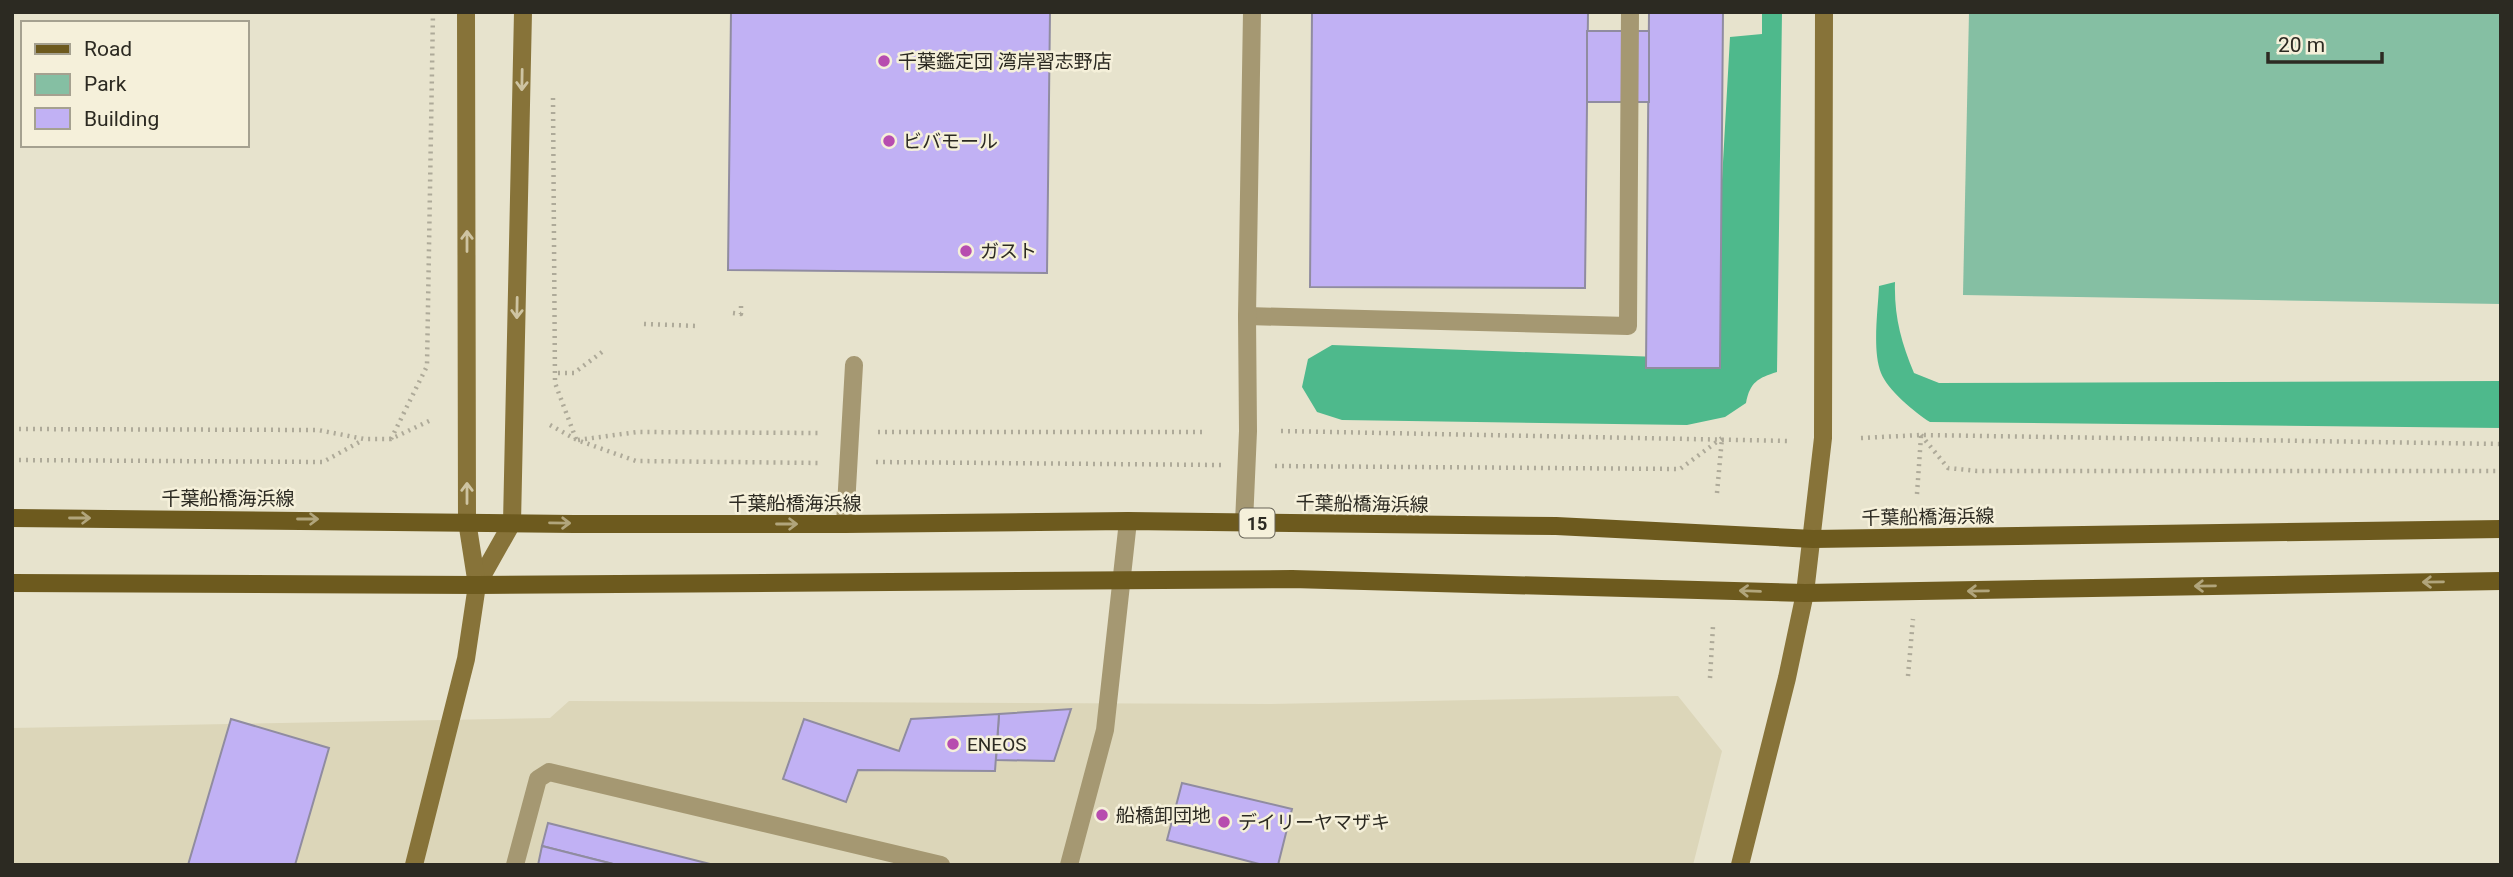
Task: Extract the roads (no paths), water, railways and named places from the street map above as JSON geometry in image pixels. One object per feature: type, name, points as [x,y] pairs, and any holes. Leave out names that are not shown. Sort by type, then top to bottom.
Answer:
[{"type":"main road","name":"千葉船橋海浜線","points":[[12,518],[845,524],[1128,521],[1556,526],[1813,539],[2501,529]]},
{"type":"main road","points":[[12,583],[477,584],[1292,579],[1805,593],[2501,581]]},
{"type":"street","points":[[414,865],[466,659],[477,584],[467,521],[466,12]]},
{"type":"street","points":[[477,584],[512,523],[523,12]]},
{"type":"street","points":[[1740,865],[1787,678],[1805,593],[1824,438],[1824,12]]},
{"type":"lane","points":[[1244,523],[1248,431],[1252,12]]},
{"type":"lane","points":[[1247,316],[1628,327],[1630,12]]},
{"type":"lane","points":[[845,524],[854,365]]},
{"type":"lane","points":[[1069,865],[1105,730],[1128,521]]},
{"type":"lane","points":[[515,865],[538,779],[549,772],[941,865]]},
{"type":"place","name":"千葉鑑定団 湾岸習志野店","points":[[884,61]]},
{"type":"place","name":"ビバモール","points":[[889,141]]},
{"type":"place","name":"ガスト","points":[[966,251]]},
{"type":"place","name":"ENEOS","points":[[953,744]]},
{"type":"place","name":"船橋卸団地","points":[[1102,815]]},
{"type":"place","name":"デイリーヤマザキ","points":[[1224,822]]}]
